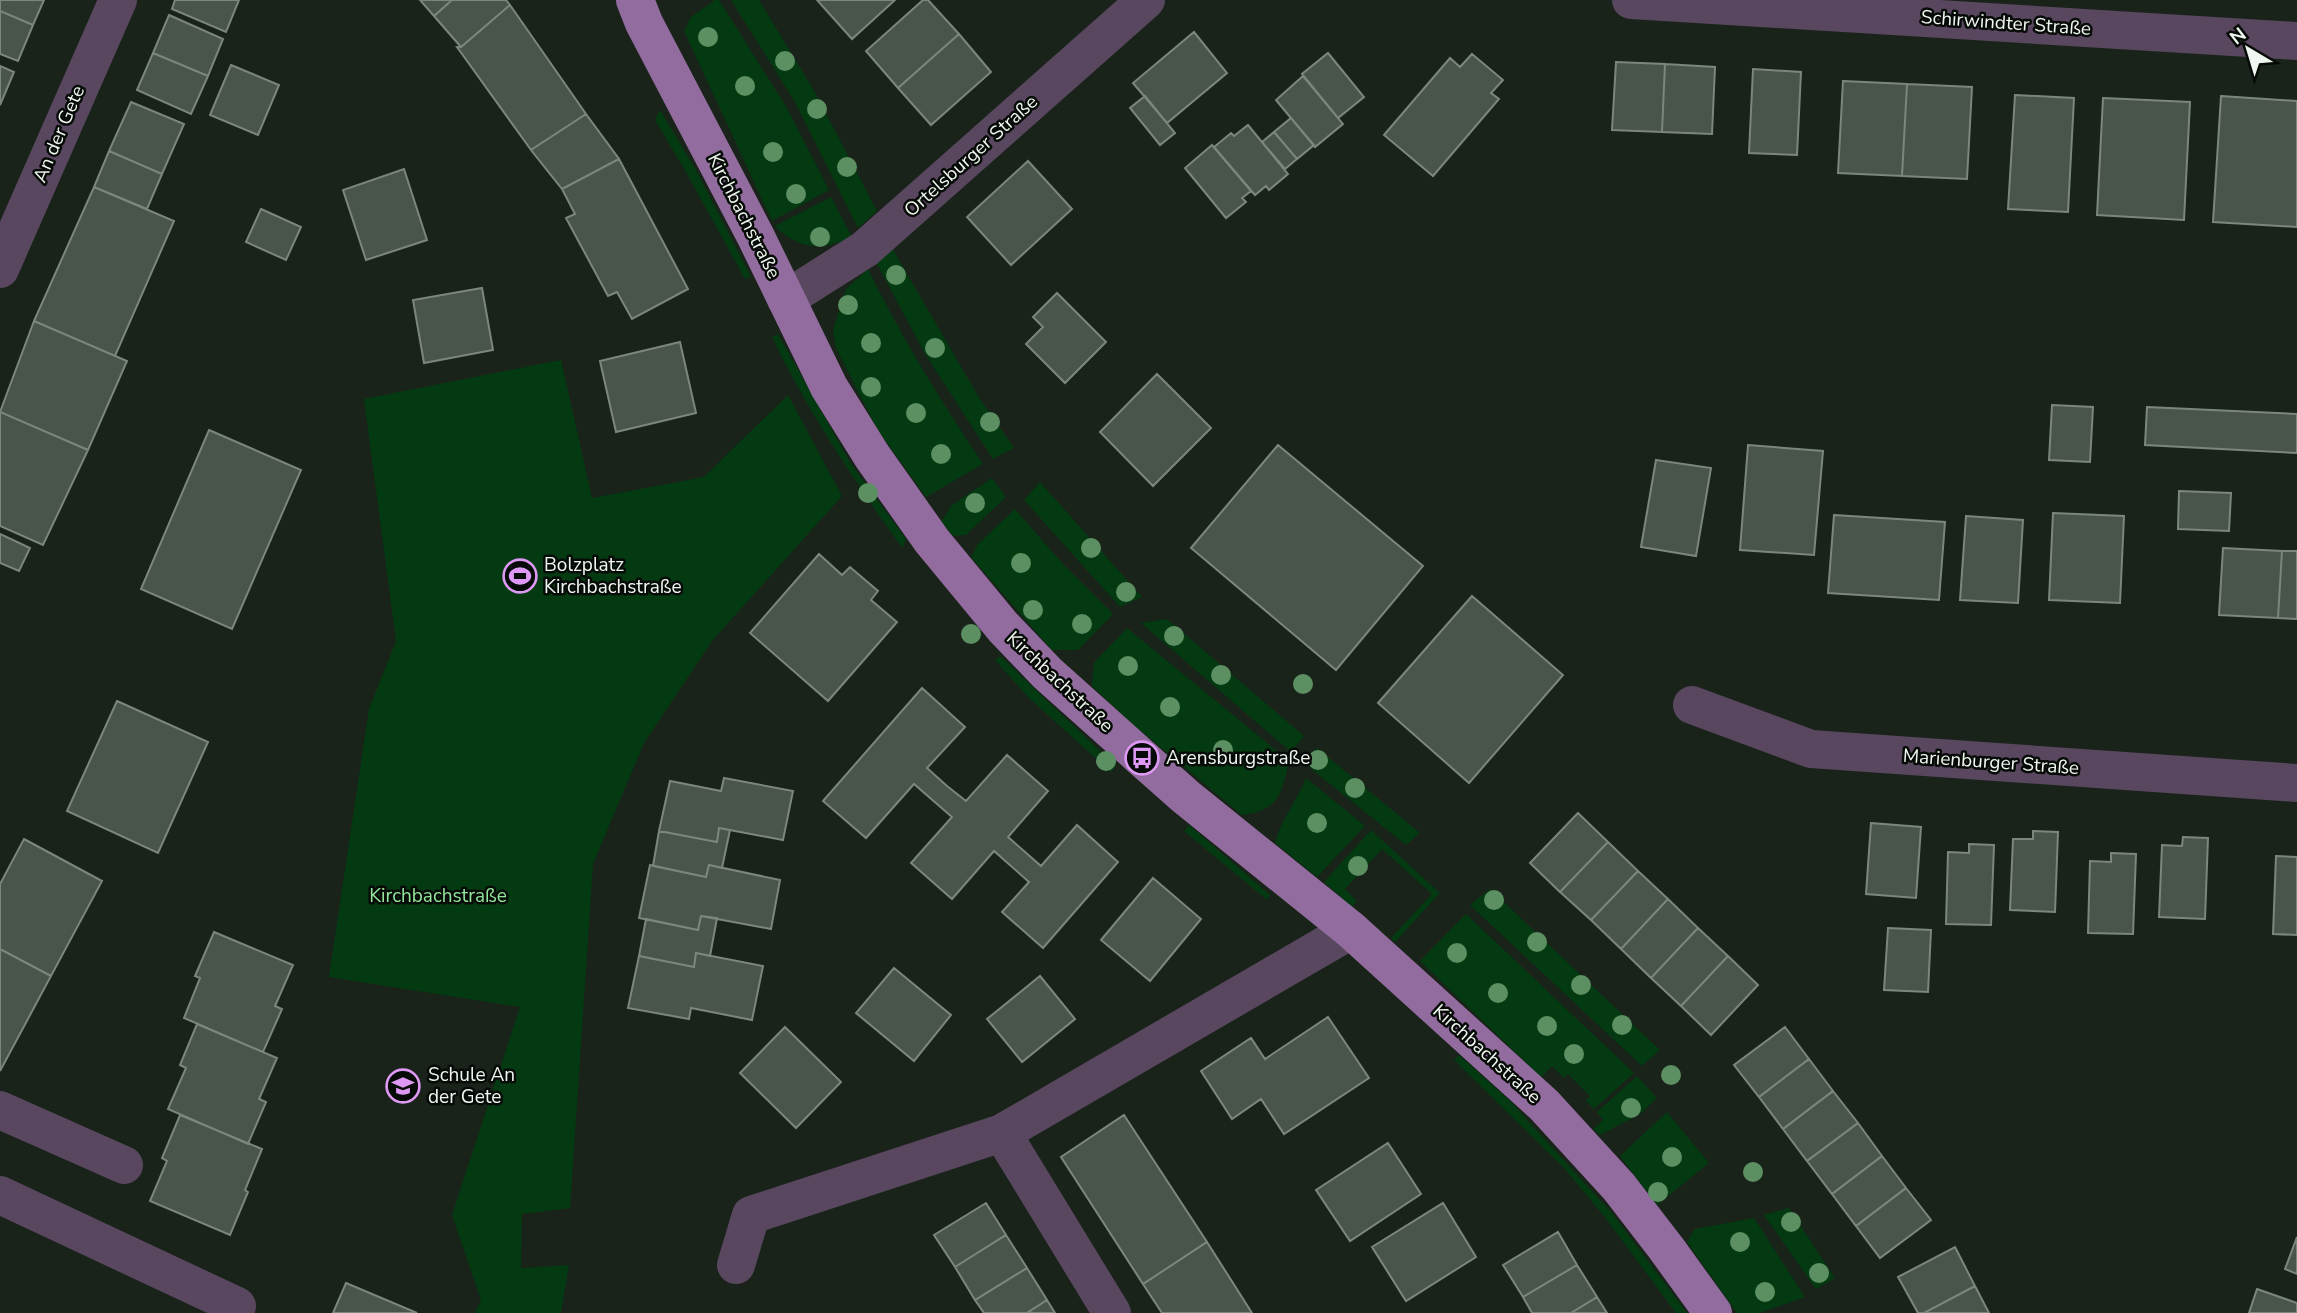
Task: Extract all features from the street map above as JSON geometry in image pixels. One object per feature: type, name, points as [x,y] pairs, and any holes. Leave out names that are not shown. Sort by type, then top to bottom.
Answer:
[{"type":"main road","name":"Kirchbachstraße","points":[[635,8],[756,237],[829,387],[872,456],[932,541],[1003,627],[1053,678],[1186,797],[1351,930],[1508,1071],[1575,1138],[1643,1217],[1713,1313]]},
{"type":"street","name":"An der Gete","points":[[0,269],[118,0]]},
{"type":"street","name":"Ortelsburger Straße","points":[[786,299],[865,249],[1146,0]]},
{"type":"street","name":"Schirwindter Straße","points":[[1630,0],[2297,41]]},
{"type":"street","name":"Marienburger Straße","points":[[1692,705],[1811,749],[2297,783]]},
{"type":"street","points":[[736,1265],[751,1214],[1002,1132],[1351,930]]},
{"type":"street","points":[[0,1110],[124,1165]]},
{"type":"street","points":[[1002,1132],[1112,1313]]},
{"type":"street","points":[[0,1195],[237,1306]]},
{"type":"green space","points":[[719,0],[787,108],[829,190],[772,221],[684,31],[691,17]]},
{"type":"green space","points":[[731,0],[759,0],[813,89],[877,211],[858,228],[795,102]]},
{"type":"green space","points":[[660,110],[695,168],[751,277],[745,279],[655,120]]},
{"type":"green space","points":[[831,197],[852,237],[831,245],[811,246],[793,240],[775,226]]},
{"type":"green space","points":[[892,248],[978,396],[1014,448],[993,459],[925,354],[876,262]]},
{"type":"green space","points":[[868,269],[922,368],[983,464],[926,497],[877,429],[836,348],[833,330],[846,289]]},
{"type":"green space","points":[[778,334],[851,464],[906,539],[902,548],[816,419],[772,337]]},
{"type":"green space","points":[[561,360],[592,498],[704,477],[788,395],[842,496],[712,641],[644,743],[593,864],[570,1208],[522,1214],[521,1268],[569,1265],[561,1313],[475,1313],[481,1300],[452,1215],[520,1007],[329,977],[369,709],[396,641],[364,399]]},
{"type":"green space","points":[[992,478],[1006,497],[966,535],[953,536],[941,522],[952,505]]},
{"type":"green space","points":[[1040,482],[1142,597],[1120,607],[1024,500]]},
{"type":"green space","points":[[1015,509],[1062,563],[1113,614],[1078,650],[1052,650],[971,557],[978,544]]},
{"type":"green space","points":[[1167,619],[1304,736],[1291,752],[1141,623]]},
{"type":"green space","points":[[1127,628],[1289,761],[1281,792],[1271,805],[1264,810],[1242,815],[1130,722],[1092,686],[1094,663]]},
{"type":"green space","points":[[1000,656],[1116,766],[1111,772],[1029,698],[995,660]]},
{"type":"green space","points":[[1317,748],[1420,833],[1406,845],[1310,768],[1313,752]]},
{"type":"green space","points":[[1306,778],[1365,826],[1317,877],[1275,843]]},
{"type":"green space","points":[[1189,825],[1270,895],[1267,900],[1184,831]]},
{"type":"green space","points":[[1371,830],[1440,893],[1395,942],[1391,938],[1432,894],[1382,849],[1345,889],[1357,901],[1352,907],[1324,882]]},
{"type":"green space","points":[[1490,889],[1660,1050],[1642,1066],[1470,905]]},
{"type":"green space","points":[[1466,914],[1634,1073],[1594,1109],[1586,1101],[1590,1096],[1568,1074],[1564,1078],[1552,1066],[1541,1077],[1420,961]]},
{"type":"green space","points":[[1459,1055],[1510,1101],[1611,1212],[1687,1313],[1676,1313],[1604,1216],[1564,1168],[1454,1060]]},
{"type":"green space","points":[[1637,1076],[1657,1098],[1640,1114],[1600,1135],[1593,1129],[1603,1120],[1597,1112]]},
{"type":"green space","points":[[1667,1112],[1709,1163],[1657,1205],[1620,1156]]},
{"type":"green space","points":[[1789,1208],[1835,1278],[1816,1289],[1764,1215]]},
{"type":"green space","points":[[1754,1218],[1805,1297],[1759,1313],[1737,1313],[1687,1242],[1695,1229]]},
{"type":"building","points":[[0,0],[44,0],[33,25],[0,11]]},
{"type":"building","points":[[175,0],[239,0],[226,32],[172,9]]},
{"type":"building","points":[[420,0],[452,0],[434,16]]},
{"type":"building","points":[[452,0],[506,0],[510,5],[461,47],[434,16]]},
{"type":"building","points":[[817,0],[895,0],[852,39]]},
{"type":"building","points":[[923,0],[928,0],[959,34],[898,88],[866,51]]},
{"type":"building","points":[[510,5],[586,114],[531,150],[457,47],[461,47]]},
{"type":"building","points":[[0,11],[33,25],[18,61],[0,54]]},
{"type":"building","points":[[169,15],[223,39],[208,76],[153,53]]},
{"type":"building","points":[[1194,32],[1227,73],[1167,123],[1133,83]]},
{"type":"building","points":[[959,34],[991,72],[931,125],[898,88]]},
{"type":"building","points":[[153,53],[208,76],[191,114],[137,90]]},
{"type":"building","points":[[1328,53],[1364,97],[1338,118],[1302,74]]},
{"type":"building","points":[[1472,54],[1503,80],[1491,93],[1499,99],[1433,176],[1384,135],[1450,58],[1460,67]]},
{"type":"building","points":[[1616,62],[1665,64],[1662,132],[1612,130]]},
{"type":"building","points":[[1665,64],[1715,67],[1712,134],[1662,132]]},
{"type":"building","points":[[231,65],[279,85],[258,135],[210,115]]},
{"type":"building","points":[[0,66],[14,72],[0,105]]},
{"type":"building","points":[[1753,69],[1801,72],[1797,155],[1749,153]]},
{"type":"building","points":[[1303,76],[1343,124],[1315,147],[1276,100]]},
{"type":"building","points":[[1843,81],[1907,84],[1902,176],[1838,173]]},
{"type":"building","points":[[1907,84],[1972,87],[1967,179],[1902,176]]},
{"type":"building","points":[[2015,95],[2074,98],[2068,212],[2008,209]]},
{"type":"building","points":[[1145,96],[1175,133],[1160,145],[1130,108]]},
{"type":"building","points":[[2221,96],[2297,101],[2297,227],[2213,222]]},
{"type":"building","points":[[2103,98],[2190,102],[2184,220],[2097,215]]},
{"type":"building","points":[[131,102],[184,124],[162,174],[109,151]]},
{"type":"building","points":[[586,114],[619,159],[562,189],[531,150]]},
{"type":"building","points":[[1291,118],[1314,145],[1297,159],[1274,132]]},
{"type":"building","points":[[1248,125],[1288,174],[1269,190],[1266,186],[1255,195],[1214,147],[1231,133],[1234,136]]},
{"type":"building","points":[[1274,132],[1297,159],[1285,169],[1262,142]]},
{"type":"building","points":[[1212,145],[1251,191],[1242,198],[1246,202],[1226,218],[1185,168]]},
{"type":"building","points":[[109,151],[162,174],[147,209],[94,187]]},
{"type":"building","points":[[619,159],[688,289],[632,319],[617,292],[608,296],[566,218],[575,214],[562,189]]},
{"type":"building","points":[[1028,161],[1072,209],[1011,265],[967,217]]},
{"type":"building","points":[[404,169],[427,240],[366,260],[343,190]]},
{"type":"building","points":[[94,187],[174,221],[115,356],[34,321]]},
{"type":"building","points":[[261,209],[301,227],[286,260],[246,242]]},
{"type":"building","points":[[482,288],[493,350],[424,363],[413,300]]},
{"type":"building","points":[[1057,293],[1106,342],[1065,383],[1026,344],[1043,327],[1033,317]]},
{"type":"building","points":[[34,321],[127,361],[88,450],[0,412]]},
{"type":"building","points":[[680,342],[696,413],[616,432],[600,361]]},
{"type":"building","points":[[1157,374],[1211,428],[1153,486],[1100,432]]},
{"type":"building","points":[[2052,405],[2093,407],[2090,462],[2049,460]]},
{"type":"building","points":[[2147,407],[2297,414],[2297,453],[2145,445]]},
{"type":"building","points":[[0,412],[88,450],[43,545],[0,526]]},
{"type":"building","points":[[209,430],[301,470],[232,629],[141,589]]},
{"type":"building","points":[[1278,445],[1423,566],[1336,670],[1191,548]]},
{"type":"building","points":[[1748,445],[1823,451],[1814,555],[1740,550]]},
{"type":"building","points":[[1656,460],[1711,468],[1696,556],[1641,547]]},
{"type":"building","points":[[2179,491],[2231,493],[2229,531],[2178,529]]},
{"type":"building","points":[[2053,513],[2124,516],[2120,603],[2049,600]]},
{"type":"building","points":[[1834,515],[1945,522],[1939,600],[1828,593]]},
{"type":"building","points":[[1966,516],[2023,520],[2018,603],[1960,600]]},
{"type":"building","points":[[0,534],[30,548],[19,571],[0,563]]},
{"type":"building","points":[[2223,548],[2282,551],[2278,618],[2219,615]]},
{"type":"building","points":[[2282,551],[2297,551],[2297,619],[2278,618]]},
{"type":"building","points":[[819,554],[842,575],[850,567],[878,591],[871,600],[897,622],[828,701],[750,633]]},
{"type":"building","points":[[1472,596],[1563,675],[1469,783],[1378,703]]},
{"type":"building","points":[[922,688],[965,727],[927,768],[947,786],[966,801],[1007,755],[1048,791],[1008,837],[1041,866],[1077,825],[1118,862],[1043,948],[1002,912],[1029,882],[994,851],[952,899],[911,863],[952,817],[914,784],[866,838],[823,801]]},
{"type":"building","points":[[117,701],[208,742],[158,853],[67,811]]},
{"type":"building","points":[[724,778],[793,791],[783,840],[719,828],[717,842],[659,831],[670,781],[721,791]]},
{"type":"building","points":[[1578,813],[1608,842],[1560,892],[1530,863]]},
{"type":"building","points":[[1871,823],[1921,827],[1916,898],[1866,894]]},
{"type":"building","points":[[719,828],[730,830],[722,868],[709,865],[706,877],[653,866],[659,831],[717,842]]},
{"type":"building","points":[[2033,831],[2058,832],[2055,912],[2010,910],[2013,839],[2033,839]]},
{"type":"building","points":[[2183,837],[2208,838],[2205,919],[2159,917],[2162,845],[2182,846]]},
{"type":"building","points":[[24,839],[102,881],[51,976],[0,949],[0,884]]},
{"type":"building","points":[[1608,842],[1638,871],[1591,920],[1560,892]]},
{"type":"building","points":[[1969,844],[1994,845],[1991,925],[1946,924],[1948,852],[1969,853]]},
{"type":"building","points":[[2111,853],[2136,854],[2133,934],[2088,933],[2090,861],[2111,862]]},
{"type":"building","points":[[2276,856],[2297,857],[2297,935],[2273,934]]},
{"type":"building","points":[[650,865],[706,877],[709,865],[780,880],[771,929],[701,916],[698,930],[639,918]]},
{"type":"building","points":[[1638,871],[1668,899],[1621,949],[1591,920]]},
{"type":"building","points":[[1153,878],[1201,919],[1150,981],[1101,940]]},
{"type":"building","points":[[1668,899],[1698,928],[1651,978],[1621,949]]},
{"type":"building","points":[[701,916],[717,918],[710,956],[696,953],[694,967],[639,956],[646,919],[698,930]]},
{"type":"building","points":[[1698,928],[1728,956],[1681,1006],[1651,978]]},
{"type":"building","points":[[1888,928],[1931,930],[1928,992],[1884,990]]},
{"type":"building","points":[[214,932],[293,965],[275,1006],[282,1009],[263,1052],[184,1018],[200,978],[195,976]]},
{"type":"building","points":[[0,949],[51,976],[0,1071]]},
{"type":"building","points":[[696,953],[763,966],[752,1020],[691,1008],[689,1019],[628,1008],[639,956],[694,967]]},
{"type":"building","points":[[1728,956],[1758,985],[1711,1035],[1681,1006]]},
{"type":"building","points":[[894,968],[951,1015],[914,1061],[856,1013]]},
{"type":"building","points":[[1040,976],[1075,1019],[1022,1062],[987,1019]]},
{"type":"building","points":[[1328,1017],[1369,1078],[1284,1134],[1261,1099],[1232,1119],[1201,1071],[1251,1038],[1265,1059]]},
{"type":"building","points":[[197,1024],[277,1058],[259,1099],[266,1102],[248,1144],[168,1109],[186,1068],[180,1065]]},
{"type":"building","points":[[785,1027],[841,1082],[796,1128],[740,1073]]},
{"type":"building","points":[[1785,1027],[1809,1059],[1759,1097],[1734,1065]]},
{"type":"building","points":[[1809,1059],[1833,1091],[1783,1129],[1759,1097]]},
{"type":"building","points":[[1833,1091],[1858,1123],[1807,1161],[1783,1129]]},
{"type":"building","points":[[180,1115],[262,1149],[230,1235],[150,1201],[167,1161],[162,1158]]},
{"type":"building","points":[[1124,1115],[1207,1242],[1143,1284],[1061,1157]]},
{"type":"building","points":[[1858,1123],[1882,1156],[1832,1194],[1807,1161]]},
{"type":"building","points":[[1388,1143],[1421,1194],[1350,1241],[1316,1190]]},
{"type":"building","points":[[1882,1156],[1906,1188],[1856,1226],[1832,1194]]},
{"type":"building","points":[[1906,1188],[1931,1220],[1880,1258],[1856,1226]]},
{"type":"building","points":[[986,1203],[1006,1235],[955,1267],[934,1235]]},
{"type":"building","points":[[1443,1203],[1476,1257],[1406,1301],[1372,1247]]},
{"type":"building","points":[[1558,1232],[1577,1265],[1523,1297],[1503,1265]]},
{"type":"building","points":[[1006,1235],[1027,1268],[975,1300],[955,1267]]},
{"type":"building","points":[[2297,1237],[2297,1274],[2285,1269]]},
{"type":"building","points":[[1207,1242],[1252,1313],[1162,1313],[1143,1284]]},
{"type":"building","points":[[1955,1247],[1975,1286],[1924,1313],[1918,1313],[1898,1277]]},
{"type":"building","points":[[1577,1265],[1597,1297],[1571,1313],[1532,1313],[1523,1297]]},
{"type":"building","points":[[1027,1268],[1047,1300],[1027,1313],[984,1313],[975,1300]]},
{"type":"building","points":[[346,1283],[417,1313],[333,1313]]},
{"type":"building","points":[[1975,1286],[1989,1313],[1924,1313]]},
{"type":"building","points":[[2257,1289],[2297,1303],[2297,1313],[2249,1313]]},
{"type":"building","points":[[1597,1297],[1607,1313],[1571,1313]]},
{"type":"building","points":[[1047,1300],[1055,1313],[1027,1313]]},
{"type":"place","name":"Bolzplatz Kirchbachstraße","points":[[520,576]]},
{"type":"place","name":"Arensburgstraße","points":[[1142,758]]},
{"type":"place","name":"Schule An der Gete","points":[[403,1086]]}]
